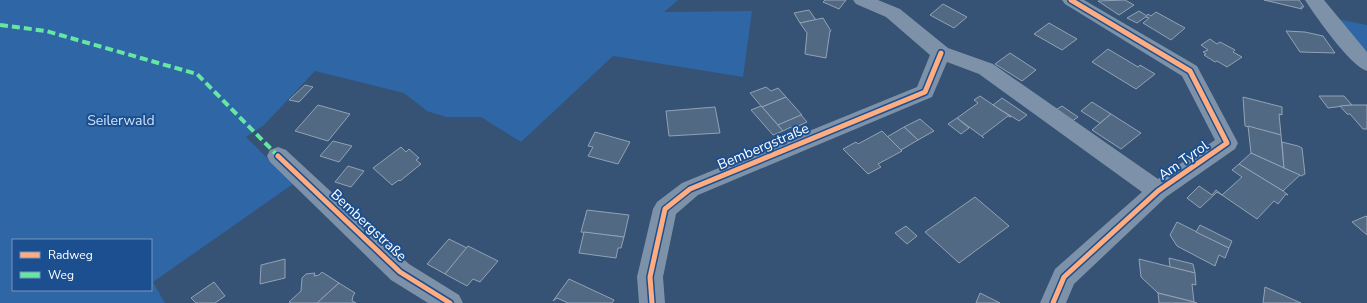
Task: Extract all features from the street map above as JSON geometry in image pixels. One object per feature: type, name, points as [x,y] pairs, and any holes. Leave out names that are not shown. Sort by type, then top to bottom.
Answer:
[{"type":"street","points":[[862,0],[893,13],[941,53],[986,69],[1158,192]]},
{"type":"street","name":"Am Tyrol","points":[[1053,303],[1064,277],[1158,192],[1227,143],[1190,71],[1071,0]]},
{"type":"street","points":[[1314,0],[1360,51],[1367,64]]},
{"type":"street","name":"Bembergstraße","points":[[652,303],[650,277],[665,209],[690,189],[925,92],[941,53]]},
{"type":"street","name":"Bembergstraße","points":[[278,156],[400,272],[450,303]]},
{"type":"green space","name":"Seilerwald","points":[[0,0],[678,0],[664,12],[752,11],[743,77],[613,56],[521,142],[481,117],[446,117],[427,111],[404,93],[315,71],[263,126],[246,137],[293,184],[153,282],[165,303],[0,303]]},
{"type":"green space","points":[[1337,19],[1367,25],[1367,51],[1359,49]]},
{"type":"building","points":[[825,0],[846,0],[839,9],[823,2]]},
{"type":"building","points":[[1125,0],[1134,5],[1119,15],[1098,1]]},
{"type":"building","points":[[1264,0],[1299,0],[1304,7],[1301,7],[1302,9]]},
{"type":"building","points":[[943,4],[967,17],[954,28],[930,15]]},
{"type":"building","points":[[809,10],[816,20],[800,23],[794,13]]},
{"type":"building","points":[[1139,11],[1147,16],[1137,23],[1127,18]]},
{"type":"building","points":[[1156,12],[1185,28],[1171,40],[1143,23],[1149,18],[1146,17],[1148,14],[1151,16]]},
{"type":"building","points":[[823,18],[831,31],[826,58],[805,54],[807,33],[800,23]]},
{"type":"building","points":[[1049,23],[1077,39],[1062,50],[1034,34]]},
{"type":"building","points":[[1286,31],[1305,32],[1323,36],[1335,53],[1300,52]]},
{"type":"building","points":[[1210,39],[1217,44],[1220,42],[1235,50],[1233,52],[1242,57],[1227,67],[1217,61],[1215,62],[1204,55],[1206,54],[1203,52],[1208,50],[1201,45]]},
{"type":"building","points":[[1108,49],[1138,67],[1140,65],[1155,74],[1136,89],[1092,62]]},
{"type":"building","points":[[1010,53],[1036,70],[1022,81],[995,64]]},
{"type":"building","points":[[305,85],[313,87],[299,102],[289,100]]},
{"type":"building","points":[[766,87],[771,91],[778,88],[786,97],[762,107],[750,93]]},
{"type":"building","points":[[980,96],[1011,117],[1008,116],[982,136],[984,138],[957,118],[978,103],[974,100]]},
{"type":"building","points":[[1319,96],[1344,96],[1352,105],[1328,108]]},
{"type":"building","points":[[786,97],[802,115],[778,125],[762,107]]},
{"type":"building","points":[[1243,97],[1282,107],[1282,115],[1279,114],[1281,135],[1245,126]]},
{"type":"building","points":[[1002,98],[1027,115],[1019,121],[993,105]]},
{"type":"building","points":[[1092,102],[1111,114],[1100,123],[1081,111]]},
{"type":"building","points":[[318,105],[350,114],[328,141],[295,131]]},
{"type":"building","points":[[1367,105],[1367,129],[1363,129],[1350,114],[1347,114],[1340,106]]},
{"type":"building","points":[[761,106],[783,131],[773,135],[751,110]]},
{"type":"building","points":[[1062,106],[1078,117],[1071,122],[1054,111]]},
{"type":"building","points":[[715,107],[720,133],[669,136],[666,111]]},
{"type":"building","points":[[1111,114],[1141,133],[1121,149],[1092,130]]},
{"type":"building","points":[[801,115],[807,122],[792,129],[791,127],[783,131],[778,125]]},
{"type":"building","points":[[957,118],[969,128],[961,134],[948,124]]},
{"type":"building","points":[[920,119],[934,131],[918,140],[904,127]]},
{"type":"building","points":[[1248,126],[1281,135],[1284,168],[1251,153]]},
{"type":"building","points":[[904,127],[918,140],[901,150],[887,137]]},
{"type":"building","points":[[882,131],[902,151],[878,164],[881,167],[868,174],[843,149],[856,142],[858,144]]},
{"type":"building","points":[[595,132],[630,142],[618,164],[588,156],[593,147],[588,146]]},
{"type":"building","points":[[333,141],[352,146],[339,162],[320,156]]},
{"type":"building","points":[[1282,142],[1302,148],[1305,174],[1301,176],[1284,168]]},
{"type":"building","points":[[401,147],[406,152],[409,149],[419,158],[416,160],[421,164],[400,181],[399,180],[392,185],[373,168]]},
{"type":"building","points":[[1251,153],[1300,175],[1283,191],[1239,164]]},
{"type":"building","points":[[1239,164],[1288,195],[1286,194],[1278,204],[1274,201],[1257,219],[1222,195],[1242,177],[1232,170]]},
{"type":"building","points":[[348,166],[364,171],[351,187],[335,182]]},
{"type":"building","points":[[1199,186],[1212,195],[1216,190],[1222,195],[1217,192],[1200,208],[1187,198]]},
{"type":"building","points":[[975,197],[1009,226],[959,263],[925,232]]},
{"type":"building","points":[[587,210],[629,215],[624,237],[581,232]]},
{"type":"building","points":[[1366,216],[1367,217],[1367,235],[1352,222]]},
{"type":"building","points":[[1177,222],[1229,248],[1225,258],[1219,255],[1215,266],[1177,246],[1170,235]]},
{"type":"building","points":[[1200,225],[1232,241],[1229,248],[1196,232]]},
{"type":"building","points":[[906,226],[917,236],[907,244],[895,233]]},
{"type":"building","points":[[584,232],[624,237],[621,248],[618,248],[616,258],[579,253]]},
{"type":"building","points":[[449,239],[467,248],[445,274],[427,264]]},
{"type":"building","points":[[468,246],[498,261],[480,282],[473,279],[467,286],[445,274]]},
{"type":"building","points":[[1169,258],[1193,264],[1195,273],[1170,267]]},
{"type":"building","points":[[285,259],[285,278],[260,284],[261,265]]},
{"type":"building","points":[[1139,259],[1195,273],[1196,285],[1192,284],[1194,302],[1158,293],[1141,277]]},
{"type":"building","points":[[322,272],[339,283],[317,303],[289,302],[301,291],[302,278],[306,274],[315,273],[314,276],[319,275]]},
{"type":"building","points":[[569,279],[614,300],[612,303],[568,303],[557,298],[553,301]]},
{"type":"building","points":[[214,282],[225,296],[215,303],[196,303],[191,298]]},
{"type":"building","points":[[339,283],[355,293],[352,301],[356,303],[317,303]]},
{"type":"building","points":[[1265,287],[1301,303],[1263,303]]},
{"type":"building","points":[[980,293],[1000,303],[976,303]]},
{"type":"building","points":[[1158,293],[1194,302],[1197,303],[1159,303]]},
{"type":"marked path","points":[[0,25],[46,31],[197,74],[278,156]]},
{"type":"cycle path","points":[[1053,303],[1064,277],[1158,191],[1227,143],[1190,71],[1071,0]]},
{"type":"cycle path","points":[[652,303],[650,277],[665,209],[690,189],[925,92],[941,53]]},
{"type":"cycle path","points":[[278,156],[400,272],[450,303]]}]
